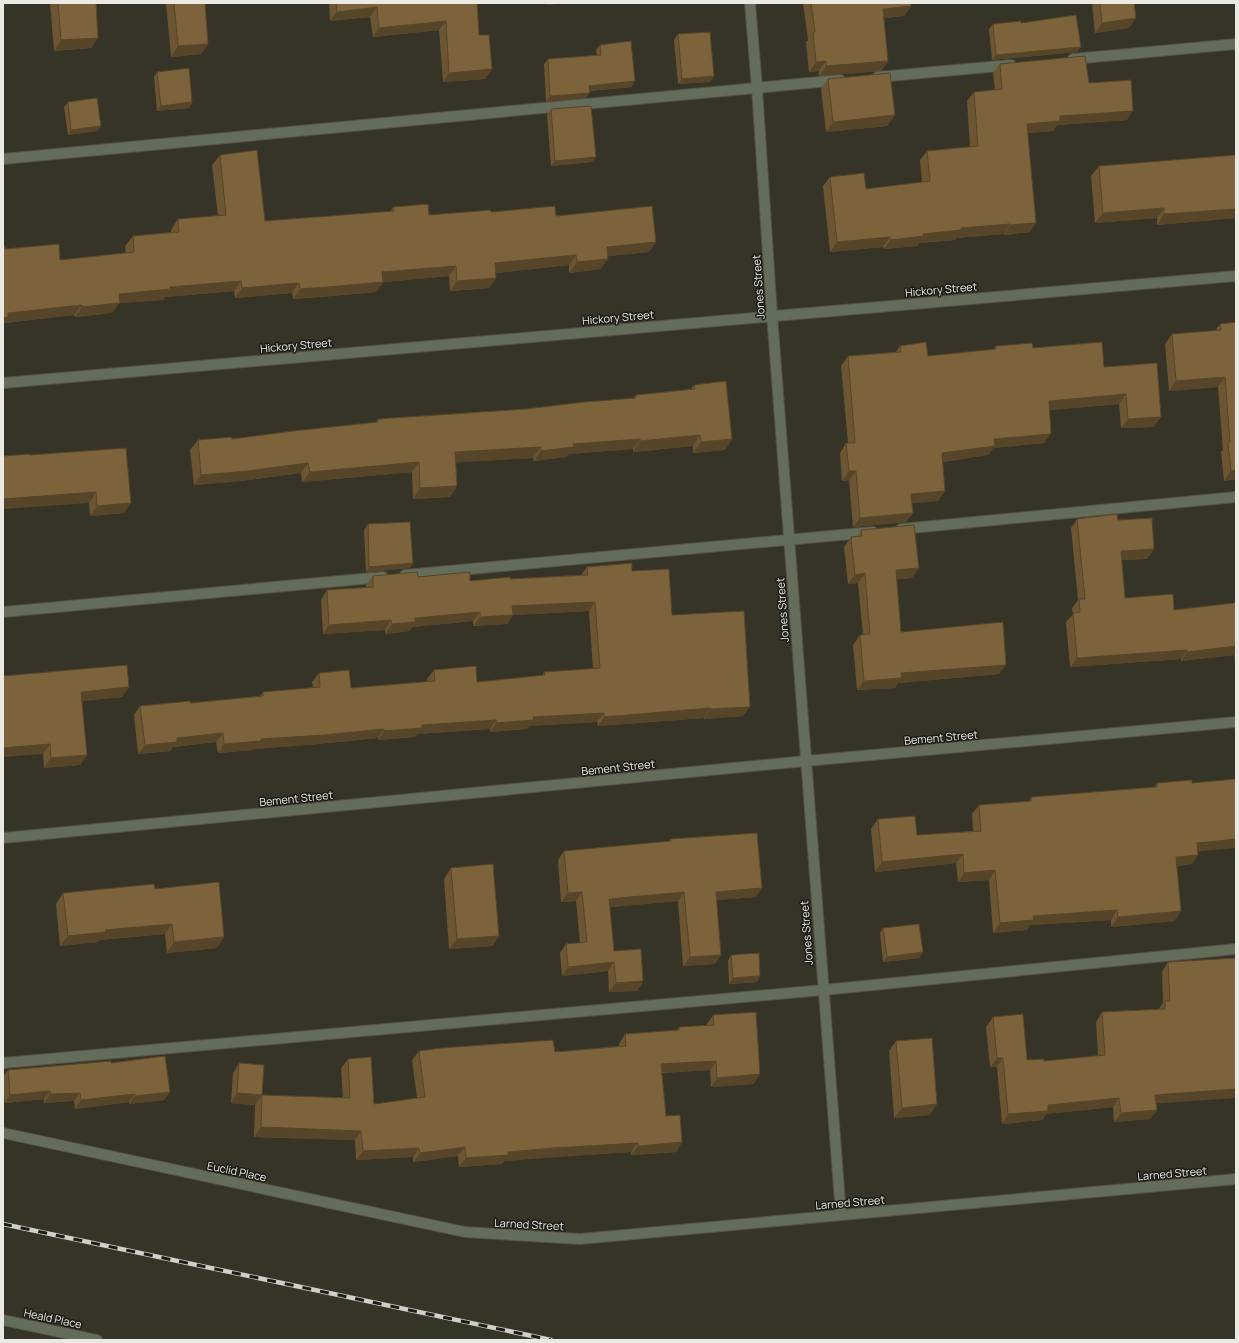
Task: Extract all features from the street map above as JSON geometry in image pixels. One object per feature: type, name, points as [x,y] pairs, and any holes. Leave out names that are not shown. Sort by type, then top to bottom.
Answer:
[{"type":"street","name":"Jones Street","points":[[750,3],[772,315],[841,1215]]},
{"type":"street","points":[[1063,60],[1236,44]]},
{"type":"street","points":[[867,78],[1024,64]]},
{"type":"street","points":[[3,159],[851,79]]},
{"type":"street","name":"Hickory Street","points":[[3,383],[772,315],[1236,276]]},
{"type":"street","points":[[3,612],[789,540],[1236,497]]},
{"type":"street","name":"Bement Street","points":[[3,838],[806,761],[1236,722]]},
{"type":"street","points":[[3,1063],[823,990],[1236,949]]},
{"type":"street","name":"Euclid Place","points":[[3,1133],[466,1232]]},
{"type":"street","name":"Larned Street","points":[[466,1232],[580,1239],[1236,1179]]},
{"type":"street","name":"Heald Place","points":[[3,1320],[97,1340]]},
{"type":"building","points":[[58,3],[96,3],[98,38],[61,40]]},
{"type":"building","points":[[174,3],[205,3],[208,44],[178,46]]},
{"type":"building","points":[[336,3],[477,3],[479,35],[489,35],[492,69],[449,73],[446,21],[379,28],[377,7],[337,12]]},
{"type":"building","points":[[811,3],[910,3],[911,6],[883,9],[888,61],[826,66],[826,61],[816,62],[813,32],[815,32]]},
{"type":"building","points":[[1100,3],[1134,3],[1136,18],[1102,23]]},
{"type":"building","points":[[1076,15],[1081,47],[996,55],[993,24],[1021,21],[1021,23]]},
{"type":"building","points":[[710,32],[714,76],[682,79],[678,34]]},
{"type":"building","points":[[631,41],[635,81],[589,86],[590,93],[550,96],[548,59],[601,55],[600,45]]},
{"type":"building","points":[[1085,56],[1089,83],[1131,80],[1133,111],[1060,116],[1060,121],[1027,124],[1036,223],[961,228],[961,230],[923,234],[924,236],[890,240],[890,237],[837,242],[830,177],[864,173],[866,189],[930,181],[927,151],[978,146],[974,92],[1002,89],[1000,64]]},
{"type":"building","points":[[189,68],[192,102],[161,106],[157,72]]},
{"type":"building","points":[[890,73],[895,115],[833,122],[828,79]]},
{"type":"building","points":[[97,98],[101,126],[71,130],[68,102]]},
{"type":"building","points":[[591,106],[596,157],[555,161],[551,109]]},
{"type":"building","points":[[257,150],[265,221],[394,211],[393,207],[428,204],[429,215],[491,210],[491,212],[555,206],[556,216],[652,206],[656,242],[607,247],[608,259],[577,262],[576,255],[495,263],[496,278],[457,281],[456,266],[382,272],[383,282],[300,289],[299,283],[242,288],[241,281],[170,287],[170,289],[119,294],[120,303],[82,307],[82,305],[8,313],[8,317],[3,318],[3,246],[5,246],[5,249],[59,244],[60,260],[134,252],[133,236],[179,232],[178,219],[226,215],[220,155]]},
{"type":"building","points":[[1236,155],[1236,209],[1164,214],[1164,208],[1103,213],[1099,166]]},
{"type":"building","points":[[1236,322],[1236,470],[1231,471],[1228,443],[1230,442],[1225,377],[1176,381],[1172,334],[1221,330],[1220,324]]},
{"type":"building","points":[[926,342],[928,356],[996,349],[996,346],[1032,343],[1033,348],[1102,342],[1104,367],[1157,363],[1161,417],[1128,419],[1126,394],[1049,401],[1051,434],[994,439],[995,446],[942,453],[945,491],[911,494],[913,513],[860,518],[856,471],[849,471],[846,443],[855,443],[848,356],[901,352],[900,346]]},
{"type":"building","points":[[726,381],[732,439],[701,442],[700,435],[640,441],[640,439],[573,444],[574,447],[541,451],[541,447],[455,452],[457,486],[420,488],[419,462],[310,472],[308,463],[248,471],[201,475],[198,440],[231,437],[232,439],[378,422],[378,419],[526,409],[636,398],[636,395],[695,389],[694,385]]},
{"type":"building","points":[[126,448],[131,503],[97,506],[96,492],[3,499],[3,456]]},
{"type":"building","points":[[1117,514],[1118,520],[1152,518],[1154,549],[1121,551],[1125,598],[1173,594],[1174,610],[1236,602],[1236,646],[1187,652],[1187,650],[1077,658],[1073,613],[1080,612],[1079,599],[1085,599],[1077,519]]},
{"type":"building","points":[[410,522],[413,563],[369,567],[368,524]]},
{"type":"building","points":[[914,525],[919,568],[896,570],[901,632],[1003,622],[1006,665],[901,673],[902,678],[864,681],[860,635],[870,634],[865,573],[855,575],[851,537],[862,536],[861,530]]},
{"type":"building","points":[[632,563],[632,571],[669,569],[672,615],[744,611],[750,707],[710,708],[604,717],[604,713],[533,717],[534,720],[496,723],[496,720],[422,725],[422,728],[384,731],[384,729],[261,739],[261,741],[224,744],[223,733],[177,738],[177,742],[145,745],[140,706],[263,696],[263,692],[320,687],[319,673],[349,670],[351,688],[435,681],[434,670],[476,666],[477,682],[545,675],[544,672],[600,668],[595,602],[512,606],[513,615],[480,617],[480,612],[415,618],[415,622],[392,624],[391,620],[329,625],[327,590],[373,587],[373,576],[417,572],[418,577],[470,572],[470,581],[510,577],[510,579],[588,575],[587,567]]},
{"type":"building","points":[[127,665],[129,687],[81,692],[87,755],[51,758],[50,744],[3,748],[3,676]]},
{"type":"building","points":[[1236,779],[1236,839],[1197,843],[1198,855],[1176,857],[1181,911],[1118,917],[1117,910],[1033,916],[1034,920],[1000,923],[995,870],[964,873],[963,854],[882,862],[878,819],[915,816],[917,835],[981,831],[979,805],[1032,801],[1031,797],[1157,787],[1157,783],[1192,780],[1192,783]]},
{"type":"building","points":[[757,833],[762,888],[716,892],[721,955],[690,957],[684,892],[609,899],[614,951],[641,949],[643,981],[616,983],[614,962],[568,967],[566,944],[587,942],[582,892],[568,893],[564,851],[671,841],[670,839]]},
{"type":"building","points":[[493,864],[499,936],[457,939],[451,868]]},
{"type":"building","points":[[219,882],[224,937],[174,942],[172,924],[105,930],[106,932],[68,936],[63,893],[154,884],[155,889]]},
{"type":"building","points":[[919,924],[923,952],[887,957],[883,928]]},
{"type":"building","points":[[759,953],[760,976],[733,978],[731,955]]},
{"type":"building","points":[[1236,958],[1236,1089],[1155,1095],[1157,1110],[1121,1113],[1119,1098],[1048,1105],[1048,1111],[1008,1114],[1003,1058],[997,1058],[993,1017],[1023,1014],[1027,1060],[1044,1059],[1044,1061],[1105,1055],[1102,1012],[1165,1009],[1165,1001],[1170,1001],[1168,962]]},
{"type":"building","points":[[756,1012],[760,1074],[717,1078],[716,1061],[661,1064],[666,1116],[680,1115],[682,1142],[638,1146],[638,1143],[553,1148],[508,1152],[508,1155],[466,1158],[465,1147],[420,1153],[419,1148],[363,1151],[361,1131],[261,1127],[262,1095],[350,1098],[348,1059],[371,1057],[374,1104],[425,1097],[419,1051],[553,1040],[555,1052],[626,1046],[625,1034],[679,1030],[679,1027],[714,1025],[713,1015]]},
{"type":"building","points":[[932,1038],[937,1104],[902,1108],[896,1041]]},
{"type":"building","points":[[165,1056],[170,1092],[81,1100],[80,1093],[50,1094],[50,1091],[10,1095],[8,1070],[111,1061],[111,1063]]},
{"type":"building","points":[[239,1063],[264,1065],[262,1095],[237,1093]]},
{"type":"railway","points":[[3,1224],[551,1340]]}]
